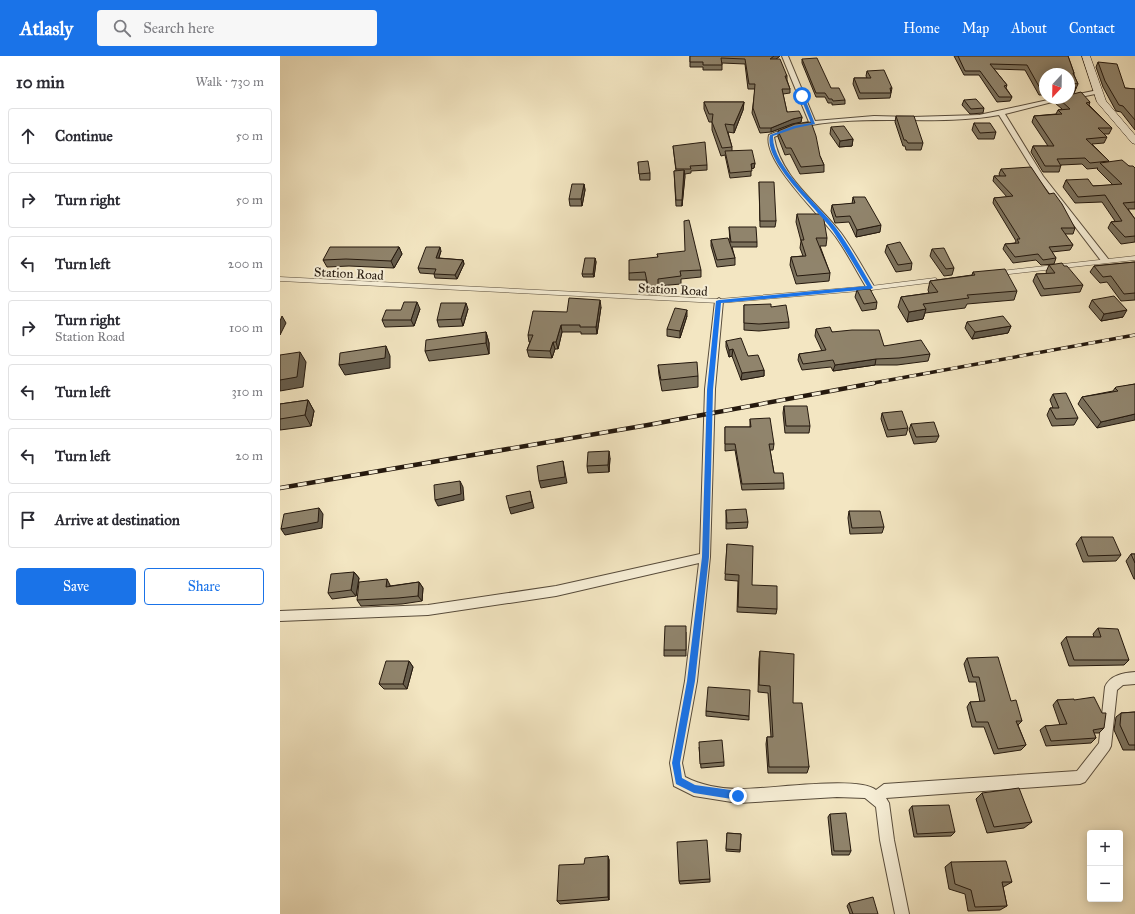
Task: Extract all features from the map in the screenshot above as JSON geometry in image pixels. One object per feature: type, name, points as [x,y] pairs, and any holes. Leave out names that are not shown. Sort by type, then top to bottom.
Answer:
[{"type":"street","points":[[785,56],[813,124]]},
{"type":"street","points":[[1086,56],[1102,102],[1135,141]]},
{"type":"street","points":[[1075,96],[1098,92]]},
{"type":"street","points":[[871,288],[834,229],[788,176],[778,159],[771,142],[771,136],[795,126],[840,120],[874,118],[912,119],[979,117],[1039,104]]},
{"type":"street","points":[[1001,113],[1040,177],[1106,260]]},
{"type":"street","points":[[719,301],[710,390],[705,557],[691,681],[676,763],[679,781],[694,789],[738,796],[837,790],[867,791],[882,803],[887,840],[902,914]]},
{"type":"street","points":[[280,616],[428,610],[556,591],[705,557]]},
{"type":"street","points":[[876,798],[884,791],[1080,777],[1105,746],[1111,687],[1121,679],[1135,678]]},
{"type":"lane","points":[[996,273],[1135,258]]},
{"type":"lane","name":"Station Road","points":[[280,280],[719,301],[871,288],[941,280]]},
{"type":"building","points":[[690,56],[774,56],[770,59],[780,59],[787,76],[785,76],[790,89],[782,89],[787,112],[799,111],[802,117],[771,128],[760,128],[753,108],[755,84],[749,84],[745,59],[721,58],[722,65],[703,65],[703,62],[690,62]]},
{"type":"building","points":[[958,56],[1068,56],[1072,68],[1039,68],[1039,86],[1027,65],[990,64],[1007,85],[1004,86],[1012,97],[999,97],[980,71],[965,71]]},
{"type":"building","points":[[817,58],[831,88],[839,88],[845,100],[833,101],[832,99],[829,99],[825,93],[816,93],[802,59]]},
{"type":"building","points":[[1098,62],[1117,64],[1125,88],[1135,89],[1135,120],[1123,106],[1119,105],[1105,81]]},
{"type":"building","points":[[884,70],[892,88],[890,88],[891,93],[860,93],[854,78],[871,78],[867,71]]},
{"type":"building","points":[[1081,92],[1090,102],[1086,103],[1112,128],[1098,128],[1107,137],[1086,139],[1109,161],[1090,163],[1085,158],[1057,159],[1061,166],[1045,166],[1033,146],[1054,146],[1034,116],[1062,114],[1058,110],[1070,109],[1065,104],[1075,104],[1075,94]]},
{"type":"building","points":[[976,99],[984,108],[971,109],[964,100]]},
{"type":"building","points":[[704,102],[744,102],[734,125],[725,124],[732,147],[722,148],[712,122],[713,114],[709,114]]},
{"type":"building","points":[[896,116],[914,116],[923,143],[908,143],[904,140]]},
{"type":"building","points":[[811,122],[816,136],[820,156],[824,165],[801,167],[791,148],[786,148],[778,131],[795,124]]},
{"type":"building","points":[[974,123],[990,123],[996,132],[980,133]]},
{"type":"building","points":[[844,126],[853,139],[840,141],[831,127]]},
{"type":"building","points":[[705,142],[707,165],[690,166],[691,169],[676,169],[673,146]]},
{"type":"building","points":[[752,150],[755,163],[751,164],[752,171],[730,173],[725,151]]},
{"type":"building","points":[[1122,160],[1129,166],[1133,166],[1135,168],[1135,202],[1123,203],[1135,219],[1135,236],[1125,237],[1111,222],[1122,221],[1105,195],[1078,197],[1066,180],[1088,179],[1093,186],[1122,184],[1100,163]]},
{"type":"building","points":[[648,161],[650,173],[639,174],[638,162]]},
{"type":"building","points":[[1031,167],[1049,194],[1054,193],[1062,204],[1075,228],[1061,228],[1073,245],[1049,247],[1056,258],[1043,260],[1038,254],[1015,257],[1005,244],[1019,243],[1017,239],[1020,239],[994,198],[1013,196],[994,176],[1006,176],[1001,169]]},
{"type":"building","points":[[684,170],[682,200],[676,200],[674,171]]},
{"type":"building","points":[[759,182],[774,182],[776,221],[760,221]]},
{"type":"building","points":[[572,184],[584,184],[581,199],[569,199]]},
{"type":"building","points":[[853,197],[865,197],[881,225],[857,230],[850,216],[836,217],[832,205],[855,203]]},
{"type":"building","points":[[797,214],[823,214],[827,238],[816,238],[830,273],[797,276],[791,257],[806,256],[801,240],[804,240]]},
{"type":"building","points":[[689,220],[701,270],[680,271],[681,276],[658,279],[658,286],[648,286],[645,272],[629,273],[629,260],[658,257],[657,254],[685,251],[684,221]]},
{"type":"building","points":[[729,227],[756,227],[757,242],[731,242]]},
{"type":"building","points":[[728,238],[735,258],[717,260],[711,240]]},
{"type":"building","points":[[900,242],[912,263],[898,265],[887,245]]},
{"type":"building","points":[[330,247],[399,247],[391,261],[346,259],[323,260]]},
{"type":"building","points":[[426,247],[440,247],[436,258],[463,260],[455,275],[434,274],[436,269],[418,268]]},
{"type":"building","points":[[944,248],[954,268],[946,269],[932,249]]},
{"type":"building","points":[[585,258],[595,258],[593,274],[582,274]]},
{"type":"building","points":[[1135,262],[1135,293],[1124,294],[1111,276],[1103,277],[1094,266]]},
{"type":"building","points":[[1062,263],[1064,266],[1067,266],[1083,285],[1044,289],[1036,274],[1055,273],[1049,265]]},
{"type":"building","points":[[1005,269],[1017,291],[967,295],[969,298],[923,304],[926,309],[909,312],[901,297],[938,292],[930,281],[975,275],[973,272]]},
{"type":"building","points":[[870,289],[877,302],[864,304],[857,290]]},
{"type":"building","points":[[1114,296],[1127,310],[1104,314],[1092,300]]},
{"type":"building","points":[[569,298],[600,300],[596,327],[561,325],[556,342],[553,342],[550,351],[527,350],[533,335],[528,335],[533,311],[567,312]]},
{"type":"building","points":[[404,302],[417,302],[411,320],[382,320],[386,310],[401,310]]},
{"type":"building","points":[[441,303],[466,303],[461,319],[437,320]]},
{"type":"building","points":[[771,304],[771,307],[786,305],[789,322],[759,324],[744,323],[744,305]]},
{"type":"building","points":[[675,308],[687,310],[680,331],[667,329]]},
{"type":"building","points":[[1003,316],[1011,326],[975,332],[967,322]]},
{"type":"building","points":[[830,327],[832,332],[879,330],[884,346],[921,340],[930,354],[876,359],[835,365],[833,360],[803,364],[799,354],[826,350],[816,329]]},
{"type":"building","points":[[486,332],[486,343],[425,351],[426,340]]},
{"type":"building","points":[[741,338],[748,356],[758,355],[764,370],[742,373],[733,349],[729,350],[726,341]]},
{"type":"building","points":[[386,346],[385,358],[339,365],[340,353]]},
{"type":"building","points":[[300,352],[297,377],[280,380],[280,355]]},
{"type":"building","points":[[697,362],[698,376],[661,380],[658,365]]},
{"type":"building","points":[[1135,384],[1135,414],[1101,422],[1082,397],[1118,391],[1115,388],[1116,387]]},
{"type":"building","points":[[1066,393],[1078,418],[1056,419],[1050,408],[1059,408],[1053,394]]},
{"type":"building","points":[[308,400],[305,415],[280,419],[280,404]]},
{"type":"building","points":[[784,406],[807,406],[810,426],[786,426]]},
{"type":"building","points":[[902,411],[908,428],[888,430],[882,413]]},
{"type":"building","points":[[770,418],[774,444],[769,444],[774,473],[783,473],[784,483],[742,484],[735,444],[725,444],[725,427],[751,427],[750,419]]},
{"type":"building","points":[[934,422],[939,436],[916,437],[911,424]]},
{"type":"building","points":[[609,451],[608,465],[587,466],[588,452]]},
{"type":"building","points":[[563,461],[565,477],[539,481],[537,466]]},
{"type":"building","points":[[460,481],[461,494],[435,500],[434,485]]},
{"type":"building","points":[[530,491],[532,502],[509,508],[506,496]]},
{"type":"building","points":[[319,508],[318,522],[281,529],[284,514]]},
{"type":"building","points":[[746,509],[748,522],[727,523],[726,510]]},
{"type":"building","points":[[849,511],[880,511],[884,527],[852,528]]},
{"type":"building","points":[[1081,537],[1113,537],[1121,555],[1088,556]]},
{"type":"building","points":[[727,544],[753,546],[752,585],[777,586],[777,609],[738,607],[739,575],[725,574]]},
{"type":"building","points":[[1131,554],[1135,554],[1135,563]]},
{"type":"building","points":[[354,572],[351,590],[328,593],[331,574]]},
{"type":"building","points":[[387,579],[386,587],[419,582],[418,596],[357,600],[359,582]]},
{"type":"building","points":[[665,626],[686,626],[686,650],[664,650]]},
{"type":"building","points":[[1098,628],[1118,629],[1129,660],[1074,660],[1066,637],[1101,637]]},
{"type":"building","points":[[760,651],[794,654],[793,703],[802,703],[809,767],[769,767],[767,737],[773,737],[770,686],[759,685]]},
{"type":"building","points":[[998,657],[1011,701],[1016,700],[1022,721],[1016,721],[1026,745],[998,749],[988,722],[976,722],[970,702],[985,701],[979,677],[973,677],[967,658]]},
{"type":"building","points":[[386,661],[409,661],[403,684],[379,684]]},
{"type":"building","points":[[708,687],[750,690],[749,716],[706,711]]},
{"type":"building","points":[[1094,697],[1102,713],[1106,713],[1104,728],[1093,730],[1096,738],[1051,741],[1045,726],[1067,724],[1057,700],[1074,700]]},
{"type":"building","points":[[1135,712],[1135,745],[1129,745],[1120,725],[1121,713]]},
{"type":"building","points":[[722,740],[724,762],[700,764],[699,742]]},
{"type":"building","points":[[1019,788],[1032,822],[994,827],[982,793]]},
{"type":"building","points":[[949,805],[955,832],[917,834],[912,806]]},
{"type":"building","points":[[846,813],[851,851],[834,851],[830,814]]},
{"type":"building","points":[[727,833],[741,834],[740,850],[726,849]]},
{"type":"building","points":[[707,840],[710,879],[679,881],[677,842]]},
{"type":"building","points":[[608,856],[608,897],[557,901],[559,865],[584,864],[585,858]]},
{"type":"building","points":[[1006,861],[1012,882],[1002,882],[1007,906],[975,907],[971,890],[955,884],[951,862]]},
{"type":"building","points":[[873,897],[878,914],[853,914],[849,903]]},
{"type":"railway","points":[[868,384],[1135,335]]},
{"type":"railway","points":[[280,488],[648,425],[874,383]]},
{"type":"route","points":[[738,796],[694,789],[679,781],[676,763],[691,681],[705,557],[710,390],[719,301],[871,288],[834,229],[788,176],[778,159],[771,142],[771,136],[795,126],[813,124],[802,96]]}]
